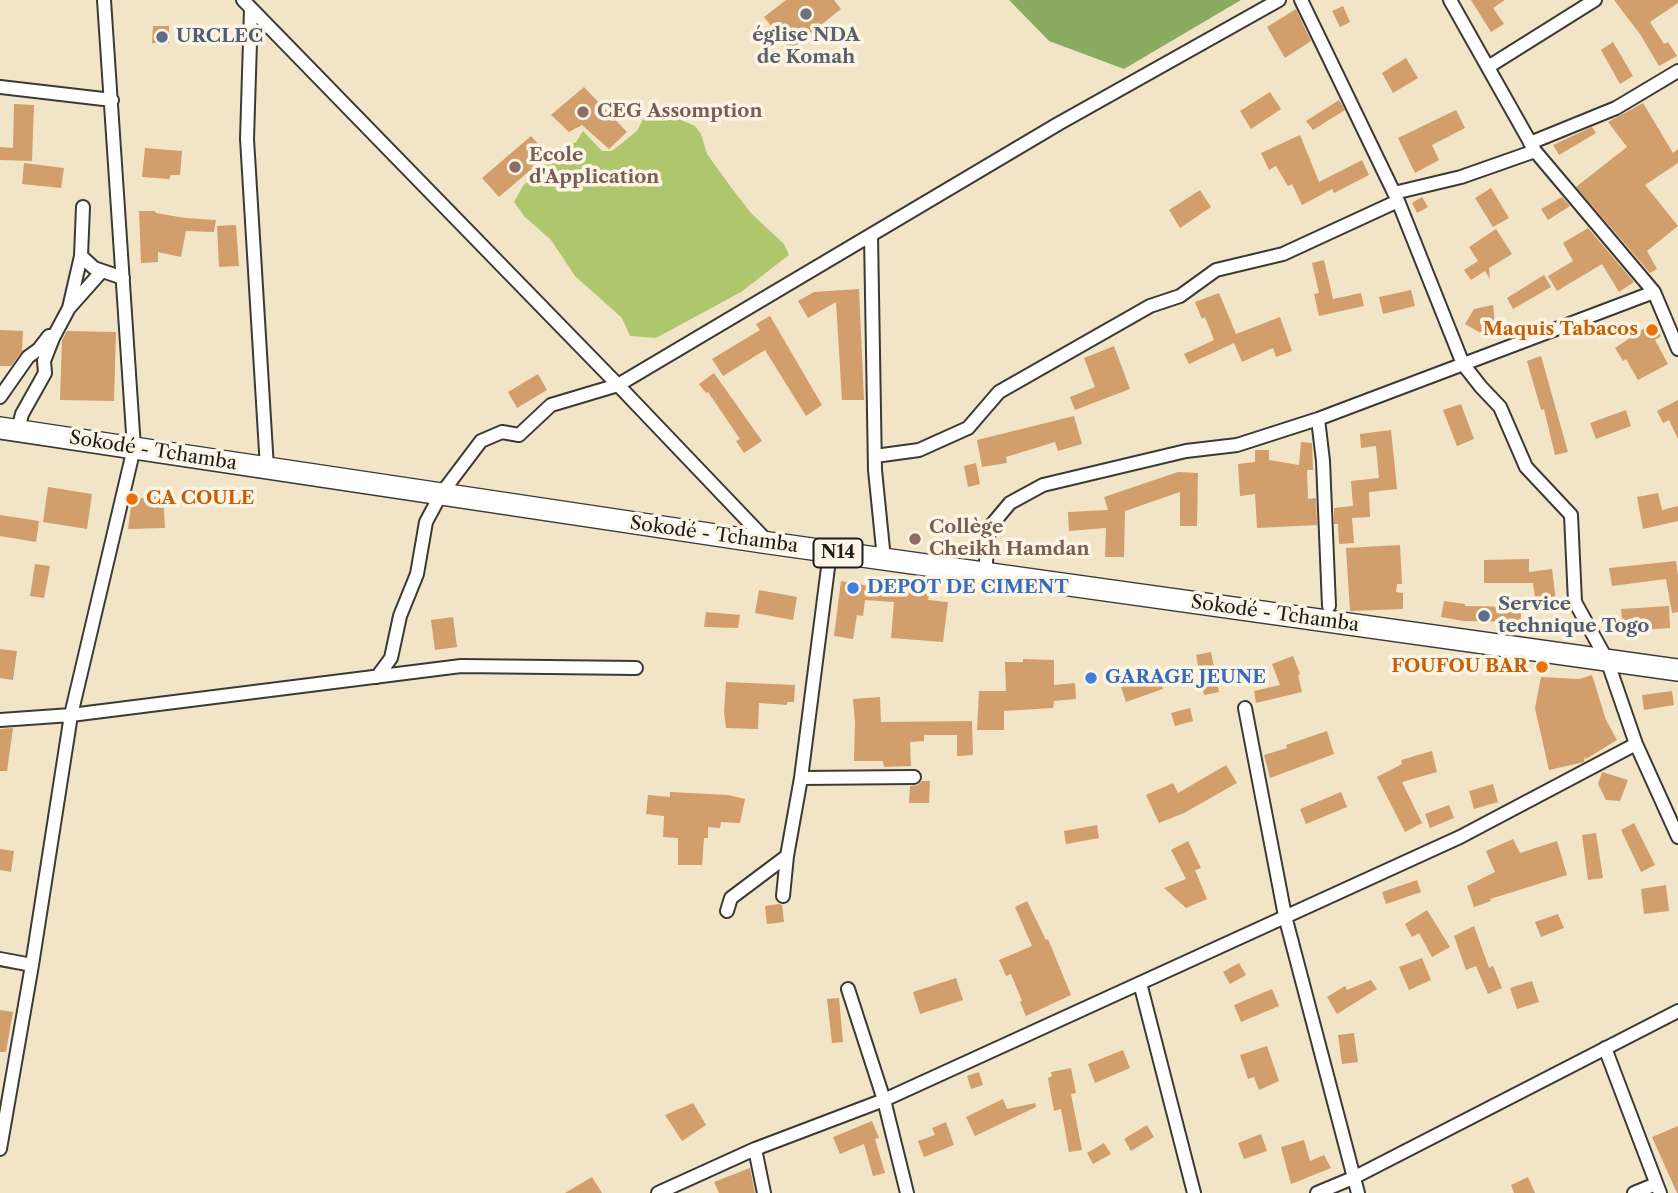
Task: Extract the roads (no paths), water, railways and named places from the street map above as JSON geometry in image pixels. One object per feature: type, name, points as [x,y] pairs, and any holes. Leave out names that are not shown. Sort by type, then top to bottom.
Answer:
[{"type":"main road","name":"Sokodé - Tchamba","points":[[9,429],[830,552],[1678,670]]},
{"type":"street","points":[[0,1149],[71,715],[134,448],[104,0]]},
{"type":"street","points":[[377,677],[391,659],[400,616],[417,574],[426,522],[441,494],[481,441],[502,432],[519,435],[551,405],[618,385],[1059,124],[1279,0]]},
{"type":"street","points":[[1301,0],[1396,197],[1463,363],[1500,407],[1526,467],[1571,515],[1575,602],[1607,660],[1636,744],[1678,837]]},
{"type":"street","points":[[1450,0],[1533,147],[1654,292],[1678,349]]},
{"type":"street","points":[[1488,67],[1595,0]]},
{"type":"street","points":[[247,4],[769,543]]},
{"type":"street","points":[[247,4],[247,139],[267,468]]},
{"type":"street","points":[[875,456],[919,450],[968,428],[999,392],[1150,306],[1180,296],[1216,270],[1283,254],[1396,197],[1461,177],[1533,147],[1616,108],[1678,71]]},
{"type":"street","points":[[0,87],[112,100]]},
{"type":"street","points":[[9,429],[22,414],[45,373],[44,361],[69,307],[81,256],[82,207]]},
{"type":"street","points":[[871,235],[875,456],[884,559]]},
{"type":"street","points":[[81,256],[94,268],[123,278]]},
{"type":"street","points":[[0,397],[28,357],[39,349],[69,307],[102,271]]},
{"type":"street","points":[[985,573],[989,528],[1010,503],[1043,485],[1186,451],[1237,445],[1318,419],[1654,292]]},
{"type":"street","points":[[1318,419],[1323,461],[1329,606]]},
{"type":"street","points":[[783,895],[787,856],[802,778],[830,552]]},
{"type":"street","points":[[0,720],[71,715],[461,666],[636,668]]},
{"type":"street","points":[[1245,708],[1285,916],[1358,1193]]},
{"type":"street","points":[[658,1193],[754,1149],[884,1100],[1460,837],[1636,744]]},
{"type":"street","points":[[802,778],[914,777]]},
{"type":"street","points":[[727,911],[731,898],[787,856]]},
{"type":"street","points":[[0,959],[32,965]]},
{"type":"street","points":[[1140,983],[1194,1193]]},
{"type":"street","points":[[848,989],[884,1100],[907,1193]]},
{"type":"street","points":[[1317,1193],[1353,1178],[1678,1011]]},
{"type":"street","points":[[1605,1048],[1658,1188],[1634,1193]]},
{"type":"street","points":[[754,1149],[764,1193]]},
{"type":"place","name":"église NDA de Komah","points":[[806,14]]},
{"type":"place","name":"URCLEC","points":[[162,37]]},
{"type":"place","name":"CEG Assomption","points":[[583,112]]},
{"type":"place","name":"Ecole d'Application","points":[[515,167]]},
{"type":"place","name":"Maquis Tabacos","points":[[1652,330]]},
{"type":"place","name":"CA COULE","points":[[132,499]]},
{"type":"place","name":"Collège Cheikh Hamdan","points":[[915,539]]},
{"type":"place","name":"DEPOT DE CIMENT","points":[[853,588]]},
{"type":"place","name":"Service technique Togo","points":[[1484,616]]},
{"type":"place","name":"FOUFOU BAR","points":[[1542,667]]},
{"type":"place","name":"GARAGE JEUNE","points":[[1091,678]]}]
